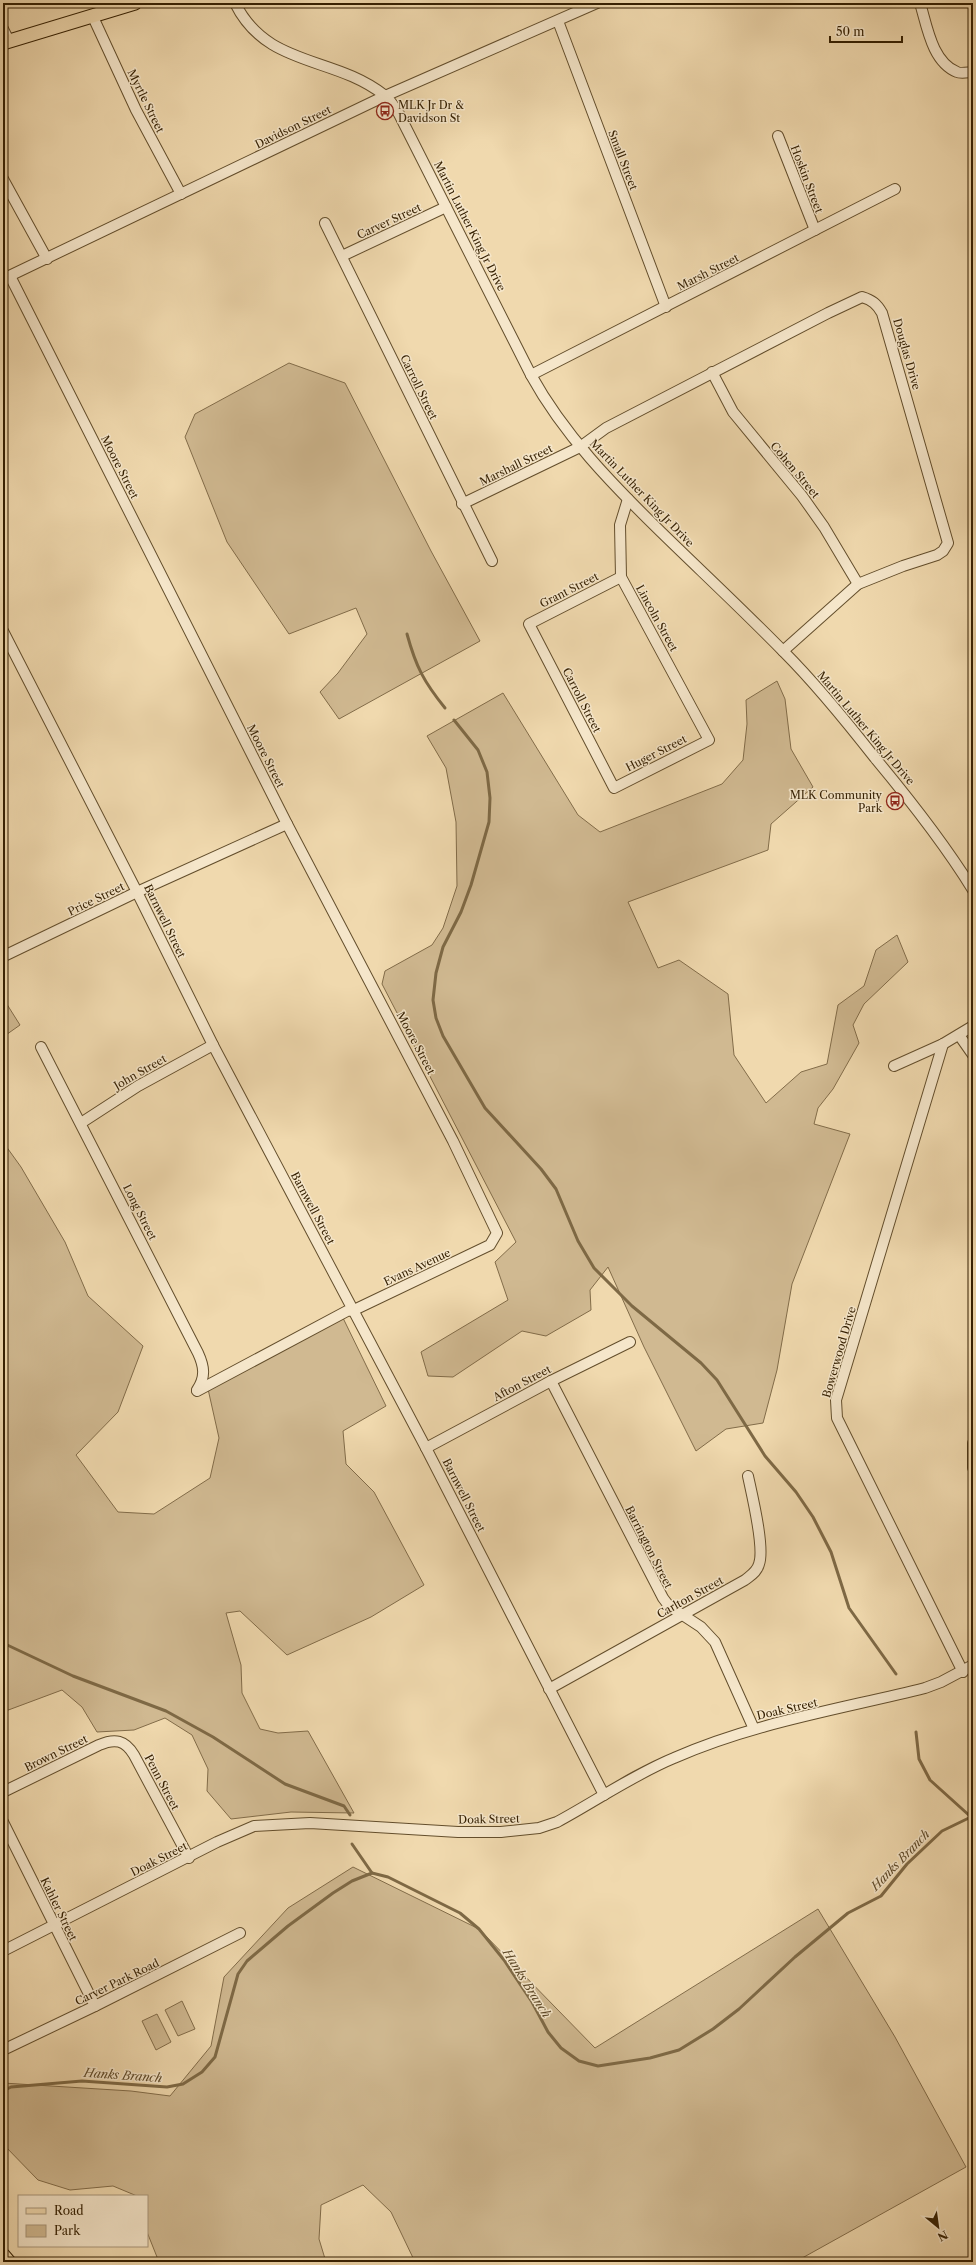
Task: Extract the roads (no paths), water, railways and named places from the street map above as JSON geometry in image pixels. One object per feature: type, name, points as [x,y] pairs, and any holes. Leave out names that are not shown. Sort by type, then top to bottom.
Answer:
[{"type":"main road","points":[[6,42],[93,17],[135,3]]},
{"type":"main road","points":[[3,2255],[9,2262]]},
{"type":"street","name":"Martin Luther King Jr Drive","points":[[235,3],[244,18],[269,44],[286,53],[347,74],[385,96],[399,114],[545,401],[580,447],[628,500],[819,689],[901,789],[955,861],[973,890]]},
{"type":"street","name":"Davidson Street","points":[[7,278],[385,96],[597,3]]},
{"type":"street","points":[[920,3],[935,50],[943,62],[958,73],[973,72]]},
{"type":"street","name":"Myrtle Street","points":[[93,17],[136,110],[181,194]]},
{"type":"street","name":"Small Street","points":[[558,21],[666,307]]},
{"type":"street","points":[[3,29],[6,42]]},
{"type":"street","name":"Hoskin Street","points":[[778,136],[815,230]]},
{"type":"street","points":[[3,179],[47,259]]},
{"type":"street","name":"Marsh Street","points":[[531,375],[895,189]]},
{"type":"street","name":"Carver Street","points":[[342,256],[446,207]]},
{"type":"street","name":"Carroll Street","points":[[325,223],[462,504],[492,561]]},
{"type":"street","name":"Moore Street","points":[[7,278],[287,824],[453,1141],[494,1223],[497,1233],[490,1245]]},
{"type":"street","name":"Douglas Drive","points":[[580,447],[606,428],[854,300],[862,297],[871,300],[878,305],[909,404],[948,543],[943,551],[937,555],[903,566],[858,584],[783,652]]},
{"type":"street","name":"Cohen Street","points":[[712,372],[736,417],[802,496],[824,527],[858,584]]},
{"type":"street","name":"Marshall Street","points":[[462,504],[580,447]]},
{"type":"street","name":"Lincoln Street","points":[[628,500],[620,525],[621,577],[709,740]]},
{"type":"street","name":"Grant Street","points":[[529,624],[621,577]]},
{"type":"street","name":"Carroll Street","points":[[529,624],[614,788]]},
{"type":"street","name":"Barnwell Street","points":[[3,631],[137,892],[213,1045],[426,1448],[548,1689],[604,1795]]},
{"type":"street","name":"Huger Street","points":[[614,788],[709,740]]},
{"type":"street","name":"Price Street","points":[[3,955],[287,824]]},
{"type":"street","points":[[894,1066],[943,1044],[973,1026]]},
{"type":"street","points":[[959,1035],[973,1055]]},
{"type":"street","name":"Bowerwood Drive","points":[[943,1044],[836,1400],[837,1418],[843,1432],[963,1672]]},
{"type":"street","name":"John Street","points":[[80,1123],[138,1086],[213,1045]]},
{"type":"street","name":"Long Street","points":[[41,1047],[203,1364],[203,1378],[196,1391]]},
{"type":"street","name":"Evans Avenue","points":[[196,1391],[347,1311],[354,1310],[490,1245]]},
{"type":"street","name":"Afton Street","points":[[426,1448],[551,1381],[630,1342]]},
{"type":"street","name":"Barrington Street","points":[[551,1381],[662,1598],[683,1615],[702,1627],[714,1642],[754,1729]]},
{"type":"street","points":[[973,1443],[973,1468]]},
{"type":"street","name":"Carlton Street","points":[[548,1689],[683,1615],[755,1573],[760,1563],[760,1542],[748,1476]]},
{"type":"street","name":"Doak Street","points":[[3,1951],[189,1858],[241,1830],[276,1824],[310,1823],[458,1832],[517,1832],[557,1822],[674,1758],[754,1729],[925,1688],[963,1672],[973,1665]]},
{"type":"street","name":"Penn Street","points":[[99,1745],[113,1740],[119,1741],[129,1748],[189,1858]]},
{"type":"street","name":"Brown Street","points":[[3,1792],[99,1745]]},
{"type":"street","name":"Kahler Street","points":[[3,1822],[95,2006]]},
{"type":"street","name":"Carver Park Road","points":[[3,2050],[95,2006],[240,1933]]},
{"type":"waterway","points":[[407,634],[417,665],[431,690],[445,708]]},
{"type":"waterway","points":[[454,720],[478,750],[487,772],[490,798],[489,822],[471,885],[461,912],[443,947],[436,973],[433,1000],[436,1018],[443,1036],[485,1108],[541,1169],[556,1189],[578,1241],[594,1268],[632,1306],[701,1363],[717,1380],[765,1456],[796,1492],[813,1517],[831,1552],[849,1608],[896,1674]]},
{"type":"waterway","points":[[3,1643],[73,1676],[166,1711],[213,1737],[285,1784],[344,1806],[350,1815]]},
{"type":"waterway","points":[[916,1732],[919,1759],[930,1780],[971,1817]]},
{"type":"waterway","name":"Hanks Branch","points":[[3,2091],[11,2087],[82,2081],[167,2087],[183,2084],[202,2072],[215,2057],[238,1974],[247,1961],[288,1926],[333,1893],[352,1881],[372,1873],[388,1877],[460,1913],[479,1929],[504,1960],[532,2002],[548,2032],[561,2048],[579,2061],[598,2066],[650,2058],[679,2050],[713,2029],[739,2009],[795,1957],[848,1913],[881,1896],[907,1864],[942,1831],[973,1816]]},
{"type":"waterway","points":[[352,1844],[372,1873]]},
{"type":"place","name":"MLK Jr Dr & Davidson St","points":[[385,111]]},
{"type":"place","name":"MLK Community Park","points":[[895,801]]}]
